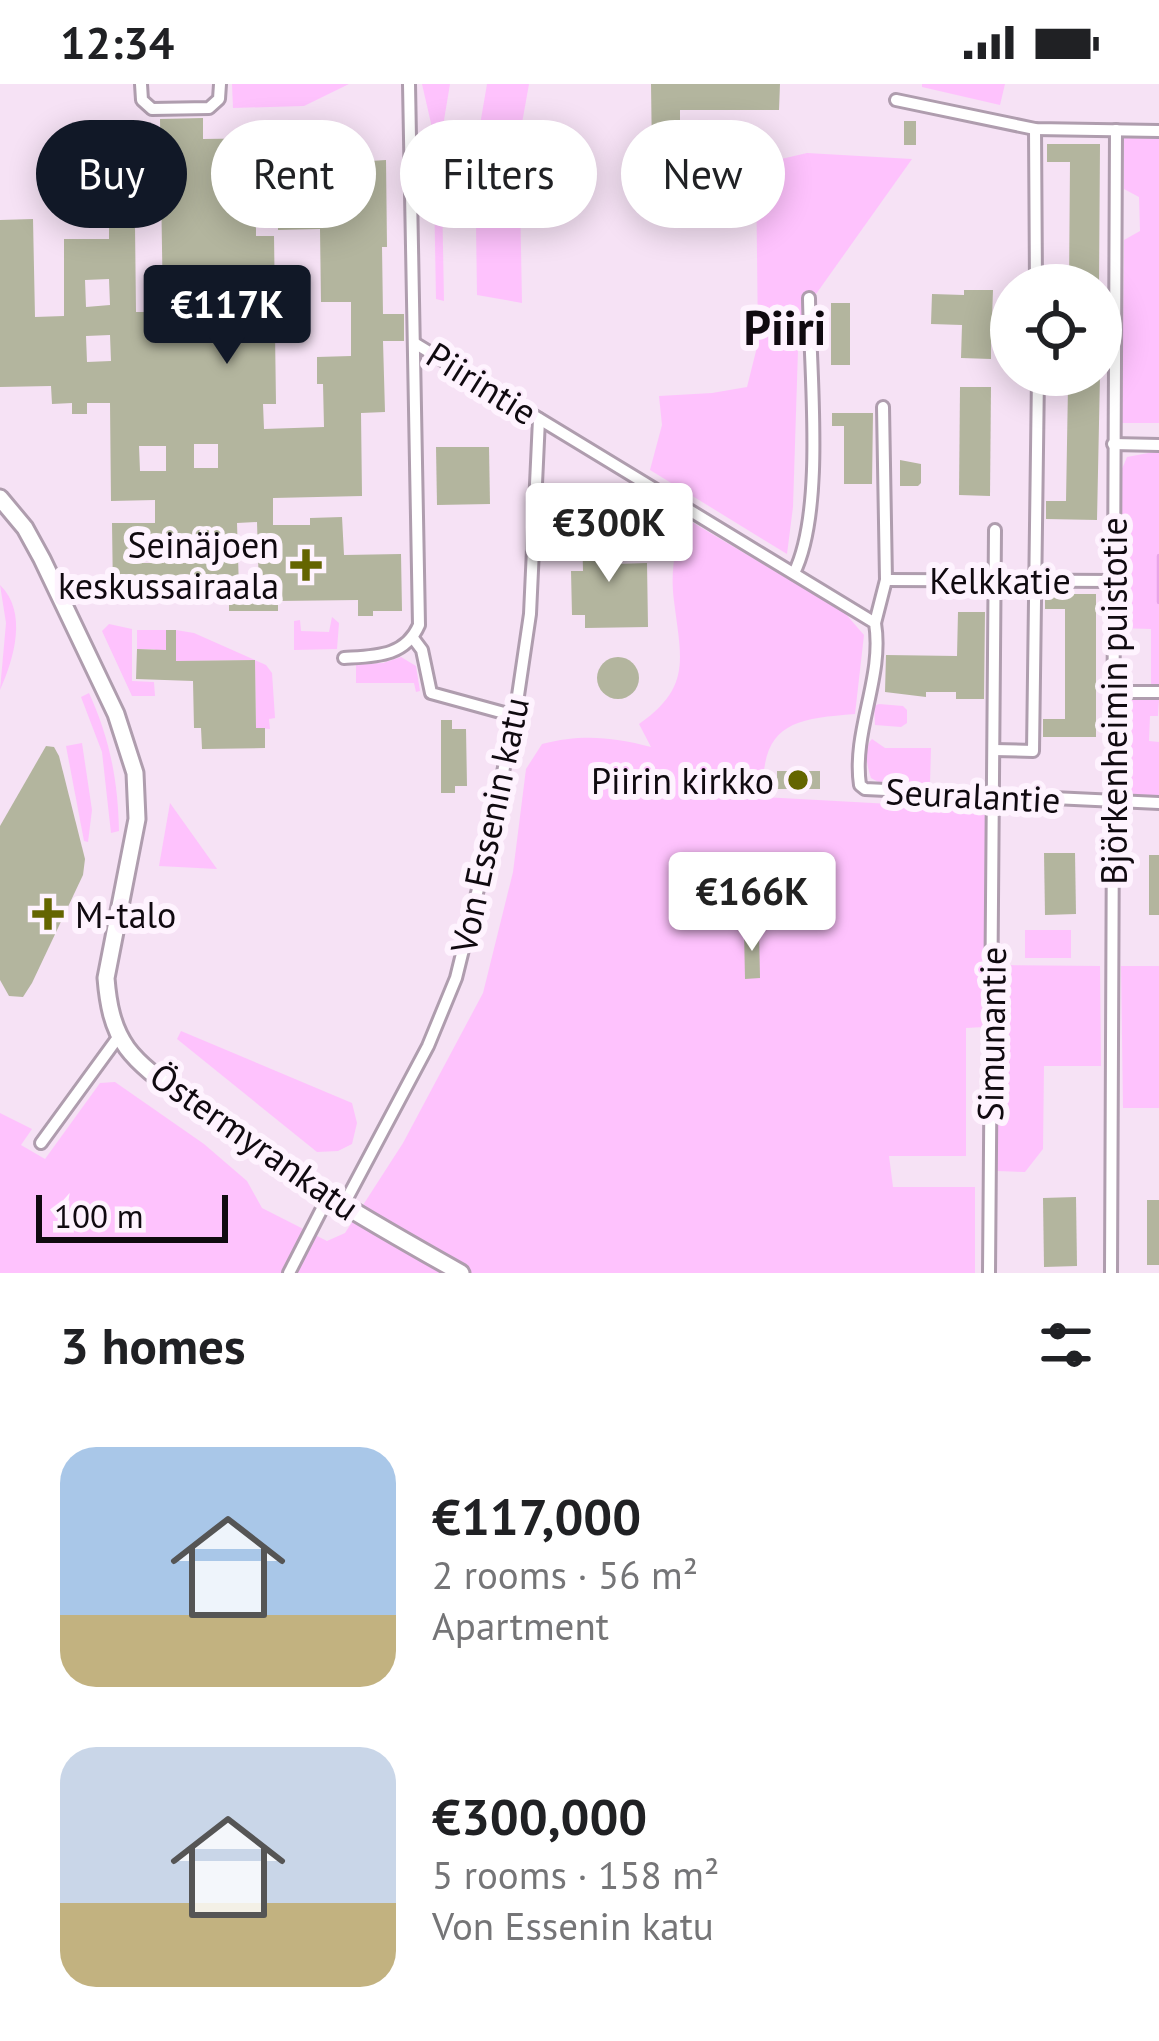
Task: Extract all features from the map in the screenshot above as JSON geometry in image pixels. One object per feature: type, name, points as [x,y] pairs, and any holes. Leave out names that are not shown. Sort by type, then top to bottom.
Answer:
[{"type":"street","points":[[141,84],[142,100],[152,109],[209,108],[219,99],[220,84]]},
{"type":"street","name":"Piirintie","points":[[409,84],[416,344],[875,623]]},
{"type":"street","points":[[896,100],[1035,129],[1159,131]]},
{"type":"street","points":[[1035,129],[1036,264]]},
{"type":"street","name":"Björkenheimin puistotie","points":[[1111,1273],[1116,130]]},
{"type":"street","points":[[794,573],[806,550],[812,508],[809,298]]},
{"type":"street","points":[[344,658],[398,650],[413,638],[420,612],[416,344]]},
{"type":"street","points":[[994,749],[1033,751],[1038,396]]},
{"type":"street","points":[[875,623],[886,580],[883,407]]},
{"type":"street","name":"Von Essenin katu","points":[[289,1273],[392,1119],[456,978],[515,716],[530,614],[539,419]]},
{"type":"street","points":[[1113,444],[1159,445]]},
{"type":"street","name":"Östermyrankatu","points":[[0,498],[26,528],[42,559],[116,714],[135,773],[136,818],[106,978],[119,1036],[159,1078],[235,1136],[336,1202],[461,1273]]},
{"type":"street","name":"Simunantie","points":[[988,1273],[995,530]]},
{"type":"street","name":"Kelkkatie","points":[[886,580],[1113,581]]},
{"type":"street","name":"Seuralantie","points":[[875,623],[860,784],[877,792],[1159,803]]},
{"type":"street","points":[[413,638],[422,650],[431,693],[515,716]]},
{"type":"street","points":[[1113,692],[1159,692]]},
{"type":"street","points":[[41,1143],[119,1036]]},
{"type":"shaded area","points":[[232,84],[349,84],[304,106],[233,108]]},
{"type":"shaded area","points":[[422,84],[450,84],[444,120],[430,120]]},
{"type":"shaded area","points":[[487,84],[529,84],[523,120],[481,120]]},
{"type":"shaded area","points":[[922,84],[1005,84],[1000,105]]},
{"type":"shaded area","points":[[1124,133],[1159,133],[1159,423],[1122,423],[1124,240],[1140,231],[1139,197],[1124,189]]},
{"type":"shaded area","points":[[807,153],[912,159],[799,318],[793,507],[787,554],[650,470],[662,425],[659,396],[747,387],[758,343],[757,228],[785,228],[785,158]]},
{"type":"shaded area","points":[[435,228],[443,228],[444,301],[436,299]]},
{"type":"shaded area","points":[[476,228],[521,228],[522,303],[477,295]]},
{"type":"shaded area","points":[[1159,451],[1159,686],[1151,685],[1151,629],[1118,628],[1119,476],[1127,457]]},
{"type":"shaded area","points":[[685,518],[844,612],[864,635],[855,714],[813,719],[784,730],[767,754],[763,797],[982,809],[985,816],[984,1027],[966,1028],[966,1156],[889,1156],[893,1187],[975,1187],[975,1273],[0,1273],[0,1113],[32,1129],[21,1145],[45,1159],[100,1083],[115,1082],[204,1144],[247,1181],[262,1208],[327,1241],[345,1233],[403,1143],[483,993],[513,872],[526,769],[542,744],[557,741],[597,738],[651,747],[639,724],[668,697],[679,670],[673,579]]},
{"type":"shaded area","points":[[0,585],[14,608],[16,636],[0,690],[6,623]]},
{"type":"shaded area","points":[[332,617],[339,623],[337,649],[294,650],[294,621],[300,620],[301,631],[329,632]]},
{"type":"shaded area","points":[[109,624],[132,629],[132,681],[154,682],[155,696],[132,696],[102,631]]},
{"type":"shaded area","points":[[137,630],[166,630],[166,657],[154,649],[137,649]]},
{"type":"shaded area","points":[[176,630],[194,633],[255,660],[176,661]]},
{"type":"shaded area","points":[[401,657],[416,666],[420,691],[416,692],[414,683],[356,683],[356,664]]},
{"type":"shaded area","points":[[255,660],[272,673],[275,718],[269,719],[270,729],[256,728]]},
{"type":"shaded area","points":[[89,693],[115,777],[119,831],[111,833],[102,752],[81,697]]},
{"type":"shaded area","points":[[1129,698],[1159,699],[1158,716],[1150,716],[1149,741],[1159,742],[1159,797],[1131,795],[1122,788],[1120,710]]},
{"type":"shaded area","points":[[874,706],[903,706],[907,723],[901,727],[875,725]]},
{"type":"shaded area","points":[[872,739],[885,748],[931,748],[930,784],[880,783],[871,778],[867,752]]},
{"type":"shaded area","points":[[82,743],[92,810],[88,842],[84,841],[66,746]]},
{"type":"shaded area","points":[[170,803],[217,869],[159,866]]},
{"type":"shaded area","points":[[1025,930],[1071,930],[1071,958],[1025,958]]},
{"type":"shaded area","points":[[1000,965],[1100,966],[1101,1066],[1044,1066],[1043,1149],[1025,1172],[997,1171]]},
{"type":"shaded area","points":[[1121,966],[1159,966],[1159,1108],[1123,1108]]},
{"type":"shaded area","points":[[181,1031],[352,1103],[357,1123],[352,1144],[338,1151],[317,1152],[177,1039]]},
{"type":"building","points":[[651,84],[780,84],[779,110],[680,110],[680,120],[652,120]]},
{"type":"building","points":[[203,118],[203,139],[211,139],[211,228],[256,228],[256,236],[274,236],[275,306],[258,305],[259,332],[275,332],[276,404],[263,404],[264,429],[324,427],[317,357],[351,356],[351,302],[321,302],[320,229],[278,228],[376,228],[376,161],[386,160],[383,314],[404,314],[404,341],[383,341],[385,412],[361,413],[362,496],[273,498],[273,525],[310,525],[310,518],[342,517],[344,555],[401,554],[402,611],[358,616],[358,600],[278,601],[278,611],[229,611],[229,601],[217,601],[217,593],[113,594],[112,523],[155,523],[155,500],[111,501],[110,403],[87,403],[87,414],[72,414],[72,403],[52,404],[51,386],[0,387],[0,220],[33,219],[35,317],[64,316],[64,239],[109,239],[109,228],[135,228],[136,312],[163,312],[162,228],[187,228],[187,120],[160,120]],"holes":[[[109,279],[110,305],[86,307],[85,280]],[[110,335],[111,361],[87,362],[86,336]],[[194,444],[218,444],[218,468],[194,468]],[[139,446],[166,446],[166,471],[140,471]],[[257,522],[259,590],[239,590],[237,523]],[[141,539],[164,539],[164,563],[142,563]],[[183,540],[207,540],[208,563],[183,563]]]},
{"type":"building","points":[[904,121],[916,121],[916,145],[904,145]]},
{"type":"building","points":[[1047,144],[1100,144],[1099,264],[1069,264],[1070,162],[1047,162]]},
{"type":"building","points":[[964,290],[990,290],[990,359],[961,358],[962,325],[931,324],[932,294],[964,295]]},
{"type":"building","points":[[831,303],[850,303],[850,365],[831,365]]},
{"type":"building","points":[[960,387],[990,387],[990,496],[959,495]]},
{"type":"building","points":[[1068,396],[1100,396],[1097,520],[1046,519],[1046,501],[1066,501]]},
{"type":"building","points":[[832,413],[873,413],[872,484],[844,484],[844,426],[832,426]]},
{"type":"building","points":[[436,447],[489,447],[490,504],[437,505]]},
{"type":"building","points":[[900,460],[921,464],[918,486],[900,486]]},
{"type":"building","points":[[614,525],[615,564],[647,563],[648,627],[585,628],[585,615],[572,615],[571,571],[583,571],[582,526]]},
{"type":"building","points":[[1045,594],[1096,594],[1096,737],[1043,737],[1043,719],[1065,719],[1065,609],[1045,609]]},
{"type":"building","points":[[958,612],[985,612],[984,699],[956,699],[956,692],[926,692],[926,697],[885,692],[886,655],[957,656]]},
{"type":"building","points":[[166,630],[176,630],[176,661],[255,660],[256,728],[265,728],[265,748],[202,749],[201,728],[194,728],[193,681],[136,679],[137,649],[166,650]]},
{"type":"building","points":[[618,657],[633,663],[639,678],[633,693],[618,699],[603,693],[597,678],[603,663]]},
{"type":"building","points":[[441,720],[452,720],[452,729],[466,729],[467,786],[455,786],[455,793],[441,793]]},
{"type":"building","name":"M-talo","points":[[46,746],[54,747],[59,756],[85,859],[83,875],[32,983],[23,997],[9,996],[0,980],[0,826]]},
{"type":"building","name":"Piirin kirkko","points":[[777,771],[820,771],[820,789],[777,789]]},
{"type":"building","points":[[1044,853],[1075,853],[1076,914],[1045,915]]},
{"type":"building","points":[[1149,855],[1159,855],[1159,915],[1149,915]]},
{"type":"building","points":[[759,930],[760,978],[745,979],[744,931]]},
{"type":"building","points":[[1076,1197],[1077,1266],[1044,1267],[1043,1198]]},
{"type":"building","points":[[1147,1200],[1159,1200],[1159,1265],[1147,1265]]},
{"type":"waterway","points":[[1159,556],[1159,602]]},
{"type":"place","name":"Seinäjoen keskussairaala","points":[[306,565]]},
{"type":"place","name":"Piirin kirkko","points":[[798,780]]},
{"type":"place","name":"M-talo","points":[[48,914]]},
{"type":"district","name":"Piiri","points":[[785,327]]}]
